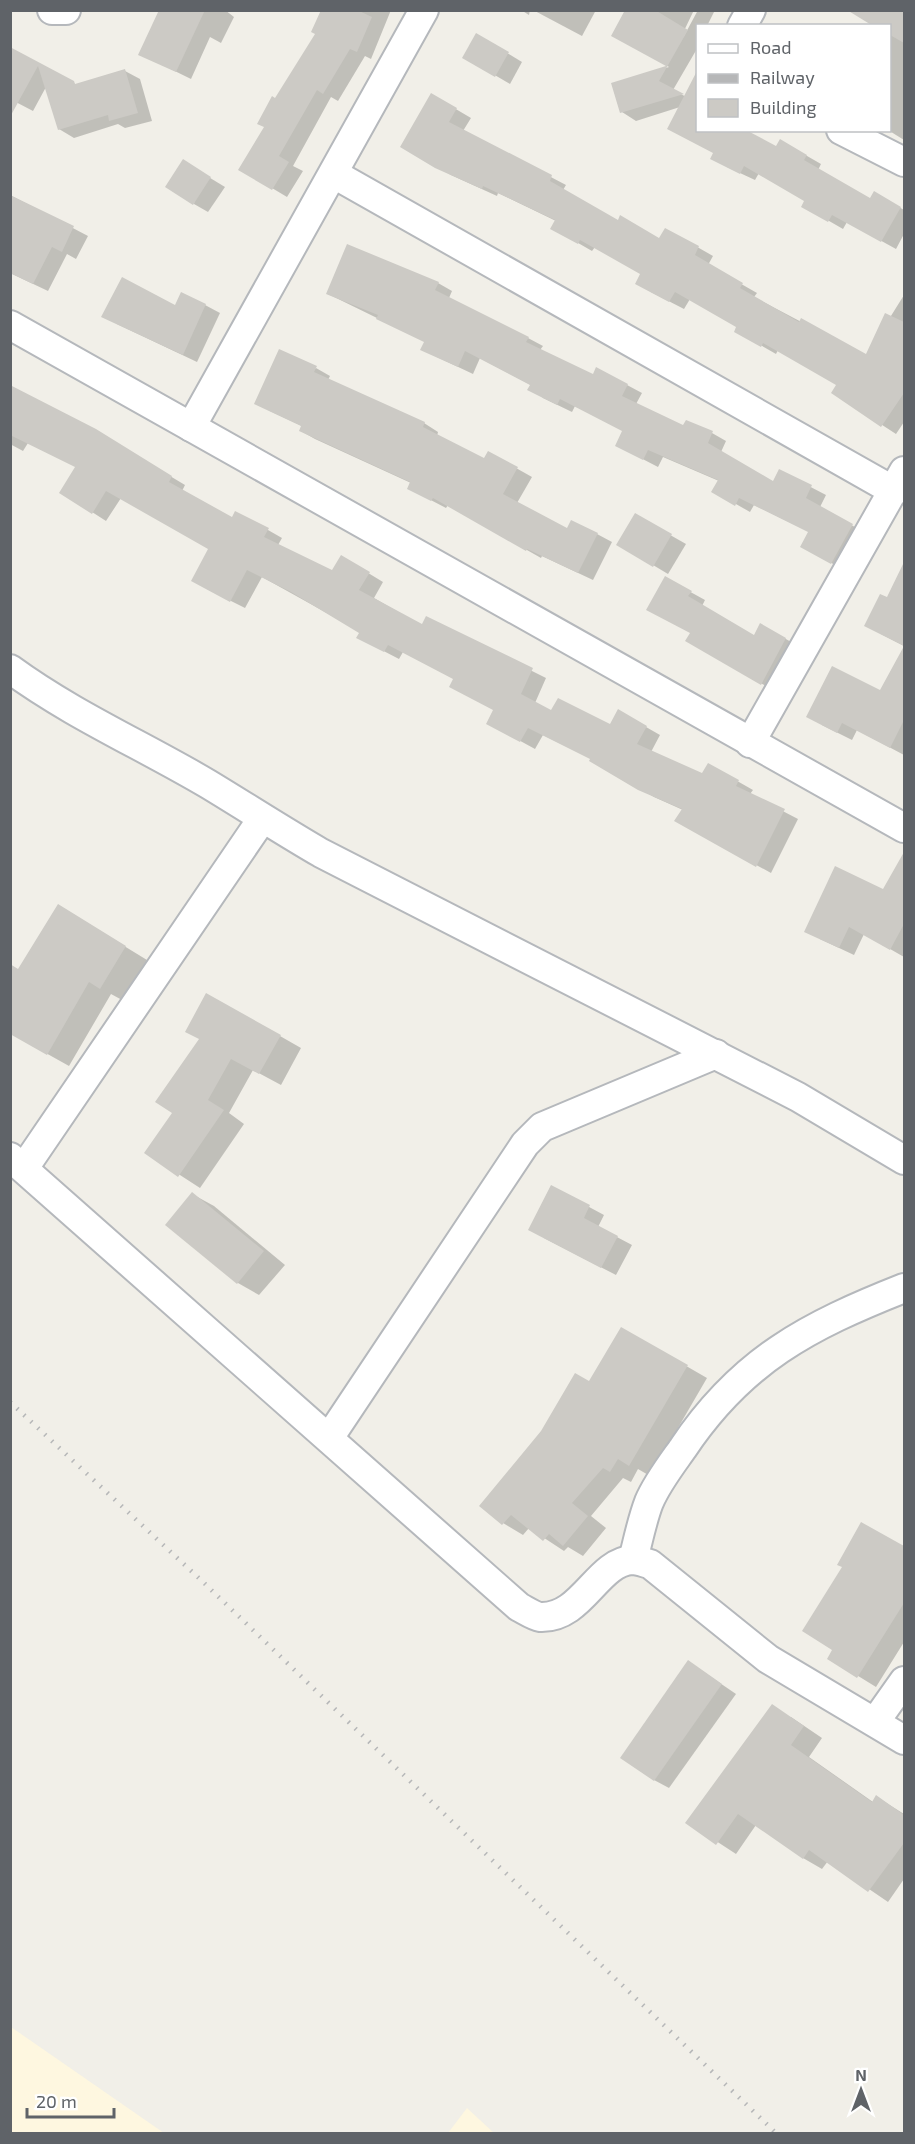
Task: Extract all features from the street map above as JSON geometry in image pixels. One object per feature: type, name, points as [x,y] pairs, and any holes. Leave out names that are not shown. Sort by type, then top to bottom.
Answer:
[{"type":"street","points":[[52,10],[66,10]]},
{"type":"street","points":[[191,427],[424,10]]},
{"type":"street","points":[[743,24],[751,10]]},
{"type":"street","points":[[845,132],[904,162]]},
{"type":"street","points":[[334,174],[899,481],[750,743]]},
{"type":"street","points":[[10,325],[904,828]]},
{"type":"street","points":[[10,669],[65,707],[208,784],[321,853],[798,1097],[904,1160]]},
{"type":"street","points":[[262,819],[17,1163],[519,1607],[538,1617],[558,1614],[573,1605],[618,1564],[633,1560],[650,1564],[768,1659],[904,1740]]},
{"type":"street","points":[[329,1438],[531,1138],[542,1127],[716,1054]]},
{"type":"street","points":[[633,1560],[649,1503],[659,1483],[707,1412],[733,1386],[804,1332],[904,1288]]},
{"type":"street","points":[[875,1722],[904,1681]]},
{"type":"shaded area","points":[[11,2027],[164,2133],[11,2133]]},
{"type":"shaded area","points":[[467,2108],[494,2133],[448,2133]]},
{"type":"building","points":[[159,10],[205,10],[176,72],[138,55]]},
{"type":"building","points":[[321,10],[357,10],[372,17],[357,52],[350,49],[323,94],[317,90],[279,156],[289,162],[272,190],[238,170],[264,127],[257,124],[272,96],[275,98],[315,34],[311,32]]},
{"type":"building","points":[[625,10],[655,10],[688,30],[659,81],[684,94],[620,113],[611,83],[666,66],[611,36]]},
{"type":"building","points":[[847,10],[904,10],[904,43],[891,36],[891,24],[870,24]]},
{"type":"building","points":[[476,33],[509,52],[495,77],[462,58]]},
{"type":"building","points":[[10,47],[74,81],[75,84],[125,69],[138,113],[109,121],[108,115],[58,130],[38,66],[10,117]]},
{"type":"building","points":[[696,73],[696,132],[750,132],[776,146],[780,139],[807,155],[804,160],[870,198],[874,191],[901,207],[881,242],[832,215],[828,222],[801,207],[804,201],[744,166],[740,174],[710,159],[713,153],[667,129]]},
{"type":"building","points":[[431,93],[457,108],[449,122],[552,175],[550,181],[618,220],[620,215],[659,238],[665,228],[699,246],[695,255],[743,283],[740,288],[799,322],[801,318],[866,354],[885,313],[904,322],[904,393],[881,427],[831,393],[836,385],[763,343],[761,347],[734,332],[736,327],[675,292],[669,302],[635,284],[640,274],[580,240],[578,244],[550,229],[555,220],[483,186],[482,189],[435,168],[400,147]]},
{"type":"building","points":[[183,159],[211,177],[193,205],[165,187]]},
{"type":"building","points":[[10,195],[74,226],[62,252],[52,247],[33,284],[10,273]]},
{"type":"building","points":[[347,244],[439,282],[435,290],[529,337],[526,342],[593,374],[596,367],[628,384],[622,396],[683,425],[686,420],[713,431],[708,443],[773,481],[779,469],[812,485],[806,498],[853,524],[831,564],[800,547],[808,532],[739,498],[735,506],[711,492],[718,480],[648,450],[643,460],[615,446],[622,431],[560,399],[557,405],[527,390],[530,385],[465,351],[458,367],[420,350],[424,342],[376,319],[378,315],[326,294]]},
{"type":"building","points":[[122,277],[175,305],[181,292],[206,304],[183,355],[101,317]]},
{"type":"building","points":[[279,349],[317,366],[314,372],[425,422],[423,427],[484,458],[488,451],[518,467],[503,494],[567,528],[571,520],[598,533],[578,573],[527,549],[526,551],[433,498],[431,501],[407,489],[410,482],[299,431],[301,426],[254,404]]},
{"type":"building","points":[[10,385],[96,429],[172,476],[169,482],[232,517],[235,511],[269,528],[264,537],[332,570],[341,555],[370,572],[359,590],[422,624],[426,616],[533,668],[521,694],[551,710],[558,698],[610,724],[618,709],[647,726],[637,744],[702,773],[708,763],[739,780],[736,786],[785,809],[756,867],[674,821],[682,809],[638,790],[589,761],[590,759],[528,728],[520,742],[486,724],[493,710],[449,687],[453,679],[388,645],[384,652],[356,638],[359,633],[291,592],[247,570],[230,602],[191,581],[208,549],[106,491],[92,514],[59,493],[75,467],[10,435]]},
{"type":"building","points":[[635,513],[672,534],[653,567],[616,545]]},
{"type":"building","points":[[904,562],[904,646],[864,626],[880,594],[887,597]]},
{"type":"building","points":[[665,576],[692,591],[688,596],[754,635],[760,623],[786,638],[761,685],[685,641],[690,633],[646,610]]},
{"type":"building","points":[[904,646],[904,720],[890,748],[842,723],[837,733],[806,717],[832,666],[880,690]]},
{"type":"building","points":[[904,852],[904,924],[890,950],[849,927],[839,948],[804,932],[835,866],[883,889]]},
{"type":"building","points":[[58,904],[126,946],[100,989],[89,982],[47,1055],[10,1034],[10,964],[18,969]]},
{"type":"building","points":[[206,993],[281,1035],[259,1074],[231,1059],[208,1100],[224,1110],[178,1177],[144,1153],[172,1113],[155,1102],[199,1039],[185,1032]]},
{"type":"building","points":[[551,1185],[590,1205],[584,1218],[618,1236],[601,1268],[528,1230]]},
{"type":"building","points":[[192,1192],[264,1251],[237,1284],[165,1225]]},
{"type":"building","points":[[621,1327],[688,1365],[629,1466],[618,1459],[610,1472],[603,1468],[572,1503],[588,1516],[563,1546],[549,1534],[543,1541],[511,1515],[502,1525],[479,1506],[541,1431],[575,1373],[589,1381]]},
{"type":"building","points":[[861,1522],[904,1546],[904,1603],[857,1678],[827,1659],[832,1650],[802,1631],[842,1567],[837,1565]]},
{"type":"building","points":[[688,1660],[722,1684],[654,1781],[620,1758]]},
{"type":"building","points":[[772,1704],[804,1726],[791,1745],[872,1802],[876,1795],[904,1815],[904,1843],[868,1892],[809,1850],[803,1859],[738,1814],[716,1845],[685,1823]]},
{"type":"railway","points":[[10,1402],[203,1582],[777,2134]]}]
